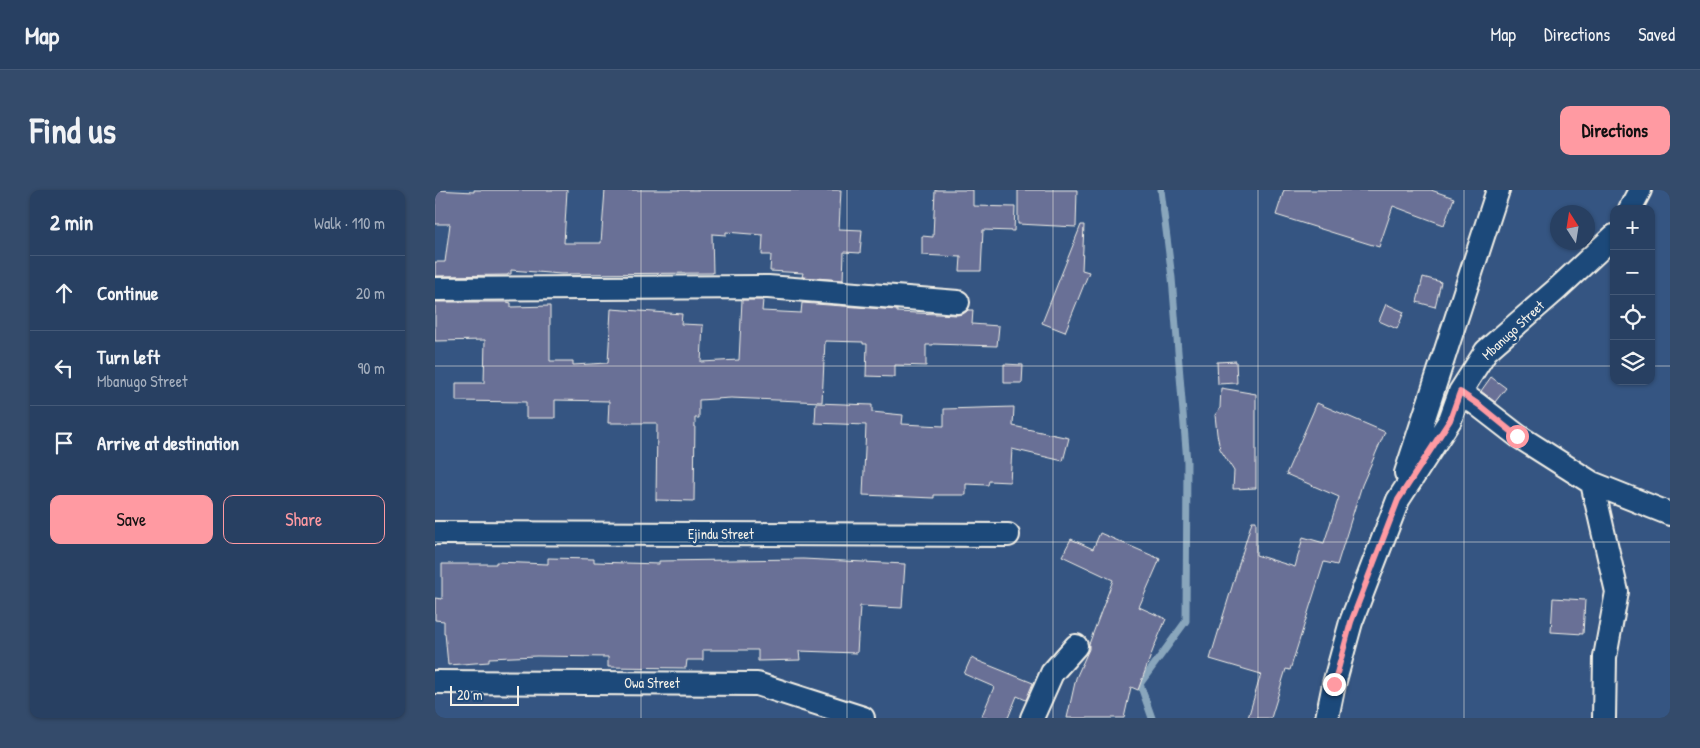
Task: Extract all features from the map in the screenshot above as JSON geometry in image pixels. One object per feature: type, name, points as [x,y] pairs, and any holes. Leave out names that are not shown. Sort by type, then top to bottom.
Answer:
[{"type":"street","points":[[1398,500],[1498,190]]},
{"type":"street","points":[[1632,205],[1640,190]]},
{"type":"street","name":"Mbanugo Street","points":[[1327,718],[1351,622],[1398,500],[1450,420],[1460,392],[1486,351],[1610,240]]},
{"type":"street","points":[[435,290],[768,287],[958,302]]},
{"type":"street","points":[[1460,392],[1517,436],[1592,482],[1670,514]]},
{"type":"street","points":[[1592,482],[1617,592],[1605,657],[1604,718]]},
{"type":"street","name":"Ejindu Street","points":[[435,533],[1008,535]]},
{"type":"street","points":[[1032,718],[1052,673],[1076,646]]},
{"type":"street","name":"Owa Street","points":[[435,682],[757,684],[863,718]]},
{"type":"building","points":[[435,190],[474,192],[474,190],[567,190],[564,243],[601,243],[605,190],[841,190],[839,229],[862,230],[860,253],[844,252],[843,280],[802,277],[803,273],[770,271],[771,255],[762,255],[763,235],[726,232],[726,235],[712,234],[713,273],[561,274],[511,270],[511,274],[508,275],[435,276],[435,262],[445,262],[450,224],[435,224]]},
{"type":"building","points":[[935,190],[973,190],[973,206],[1015,207],[1014,231],[983,230],[981,271],[960,271],[961,257],[922,255],[922,236],[933,237]]},
{"type":"building","points":[[1018,190],[1077,190],[1076,227],[1018,224]]},
{"type":"building","points":[[1284,190],[1431,190],[1454,198],[1444,225],[1393,206],[1379,247],[1276,215]]},
{"type":"building","points":[[1081,225],[1084,225],[1082,270],[1089,272],[1065,332],[1042,323]]},
{"type":"building","points":[[1423,277],[1441,282],[1435,307],[1417,302]]},
{"type":"building","points":[[742,300],[763,300],[762,311],[801,313],[802,303],[897,310],[897,312],[957,315],[973,310],[972,324],[999,326],[997,346],[926,345],[926,366],[895,365],[895,377],[866,376],[867,344],[863,344],[863,342],[825,341],[822,402],[731,398],[699,400],[699,418],[695,418],[694,501],[656,500],[657,423],[608,423],[609,401],[555,400],[555,418],[526,418],[526,402],[456,401],[456,383],[484,383],[485,340],[435,341],[435,302],[507,302],[511,303],[511,307],[550,306],[550,361],[573,361],[573,365],[608,363],[611,309],[682,314],[681,324],[703,325],[701,362],[739,360]]},
{"type":"building","points":[[1386,304],[1404,312],[1397,329],[1379,321]]},
{"type":"building","points":[[1236,361],[1237,383],[1218,384],[1217,362]]},
{"type":"building","points":[[1004,364],[1023,365],[1022,383],[1004,383]]},
{"type":"building","points":[[1491,377],[1506,388],[1495,402],[1481,391]]},
{"type":"building","points":[[1221,388],[1256,394],[1256,488],[1233,489],[1234,471],[1220,449],[1217,434],[1215,415],[1220,408]]},
{"type":"building","points":[[816,403],[872,405],[872,412],[903,415],[902,424],[944,426],[944,409],[1014,407],[1013,426],[1069,438],[1063,461],[1012,449],[1010,482],[989,481],[988,485],[966,484],[966,495],[934,495],[934,498],[863,495],[866,425],[815,423]]},
{"type":"building","points":[[1317,403],[1385,432],[1362,485],[1337,565],[1324,562],[1290,670],[1286,669],[1271,718],[1248,718],[1261,674],[1210,659],[1252,521],[1256,521],[1256,555],[1295,567],[1303,537],[1324,543],[1339,497],[1286,474]]},
{"type":"building","points":[[1100,533],[1160,559],[1139,607],[1166,619],[1138,690],[1131,687],[1124,718],[1067,718],[1076,678],[1089,649],[1089,644],[1113,580],[1062,556],[1071,539],[1093,549]]},
{"type":"building","points":[[548,558],[594,559],[594,562],[659,564],[659,561],[803,559],[905,564],[902,608],[860,606],[857,653],[799,651],[800,660],[758,661],[758,650],[703,650],[703,660],[687,660],[686,668],[608,667],[608,657],[537,656],[489,658],[489,662],[448,665],[444,621],[435,620],[435,598],[442,599],[442,564],[496,564],[496,562],[548,564]]},
{"type":"building","points":[[1553,598],[1585,600],[1583,634],[1551,632]]},
{"type":"building","points":[[971,658],[1033,683],[1026,700],[1017,696],[1008,718],[981,718],[994,687],[964,674]]},
{"type":"waterway","points":[[1152,718],[1140,684],[1186,621],[1187,462],[1172,278],[1161,190]]},
{"type":"route","points":[[1334,684],[1351,622],[1398,500],[1450,420],[1460,392],[1517,436]]}]
